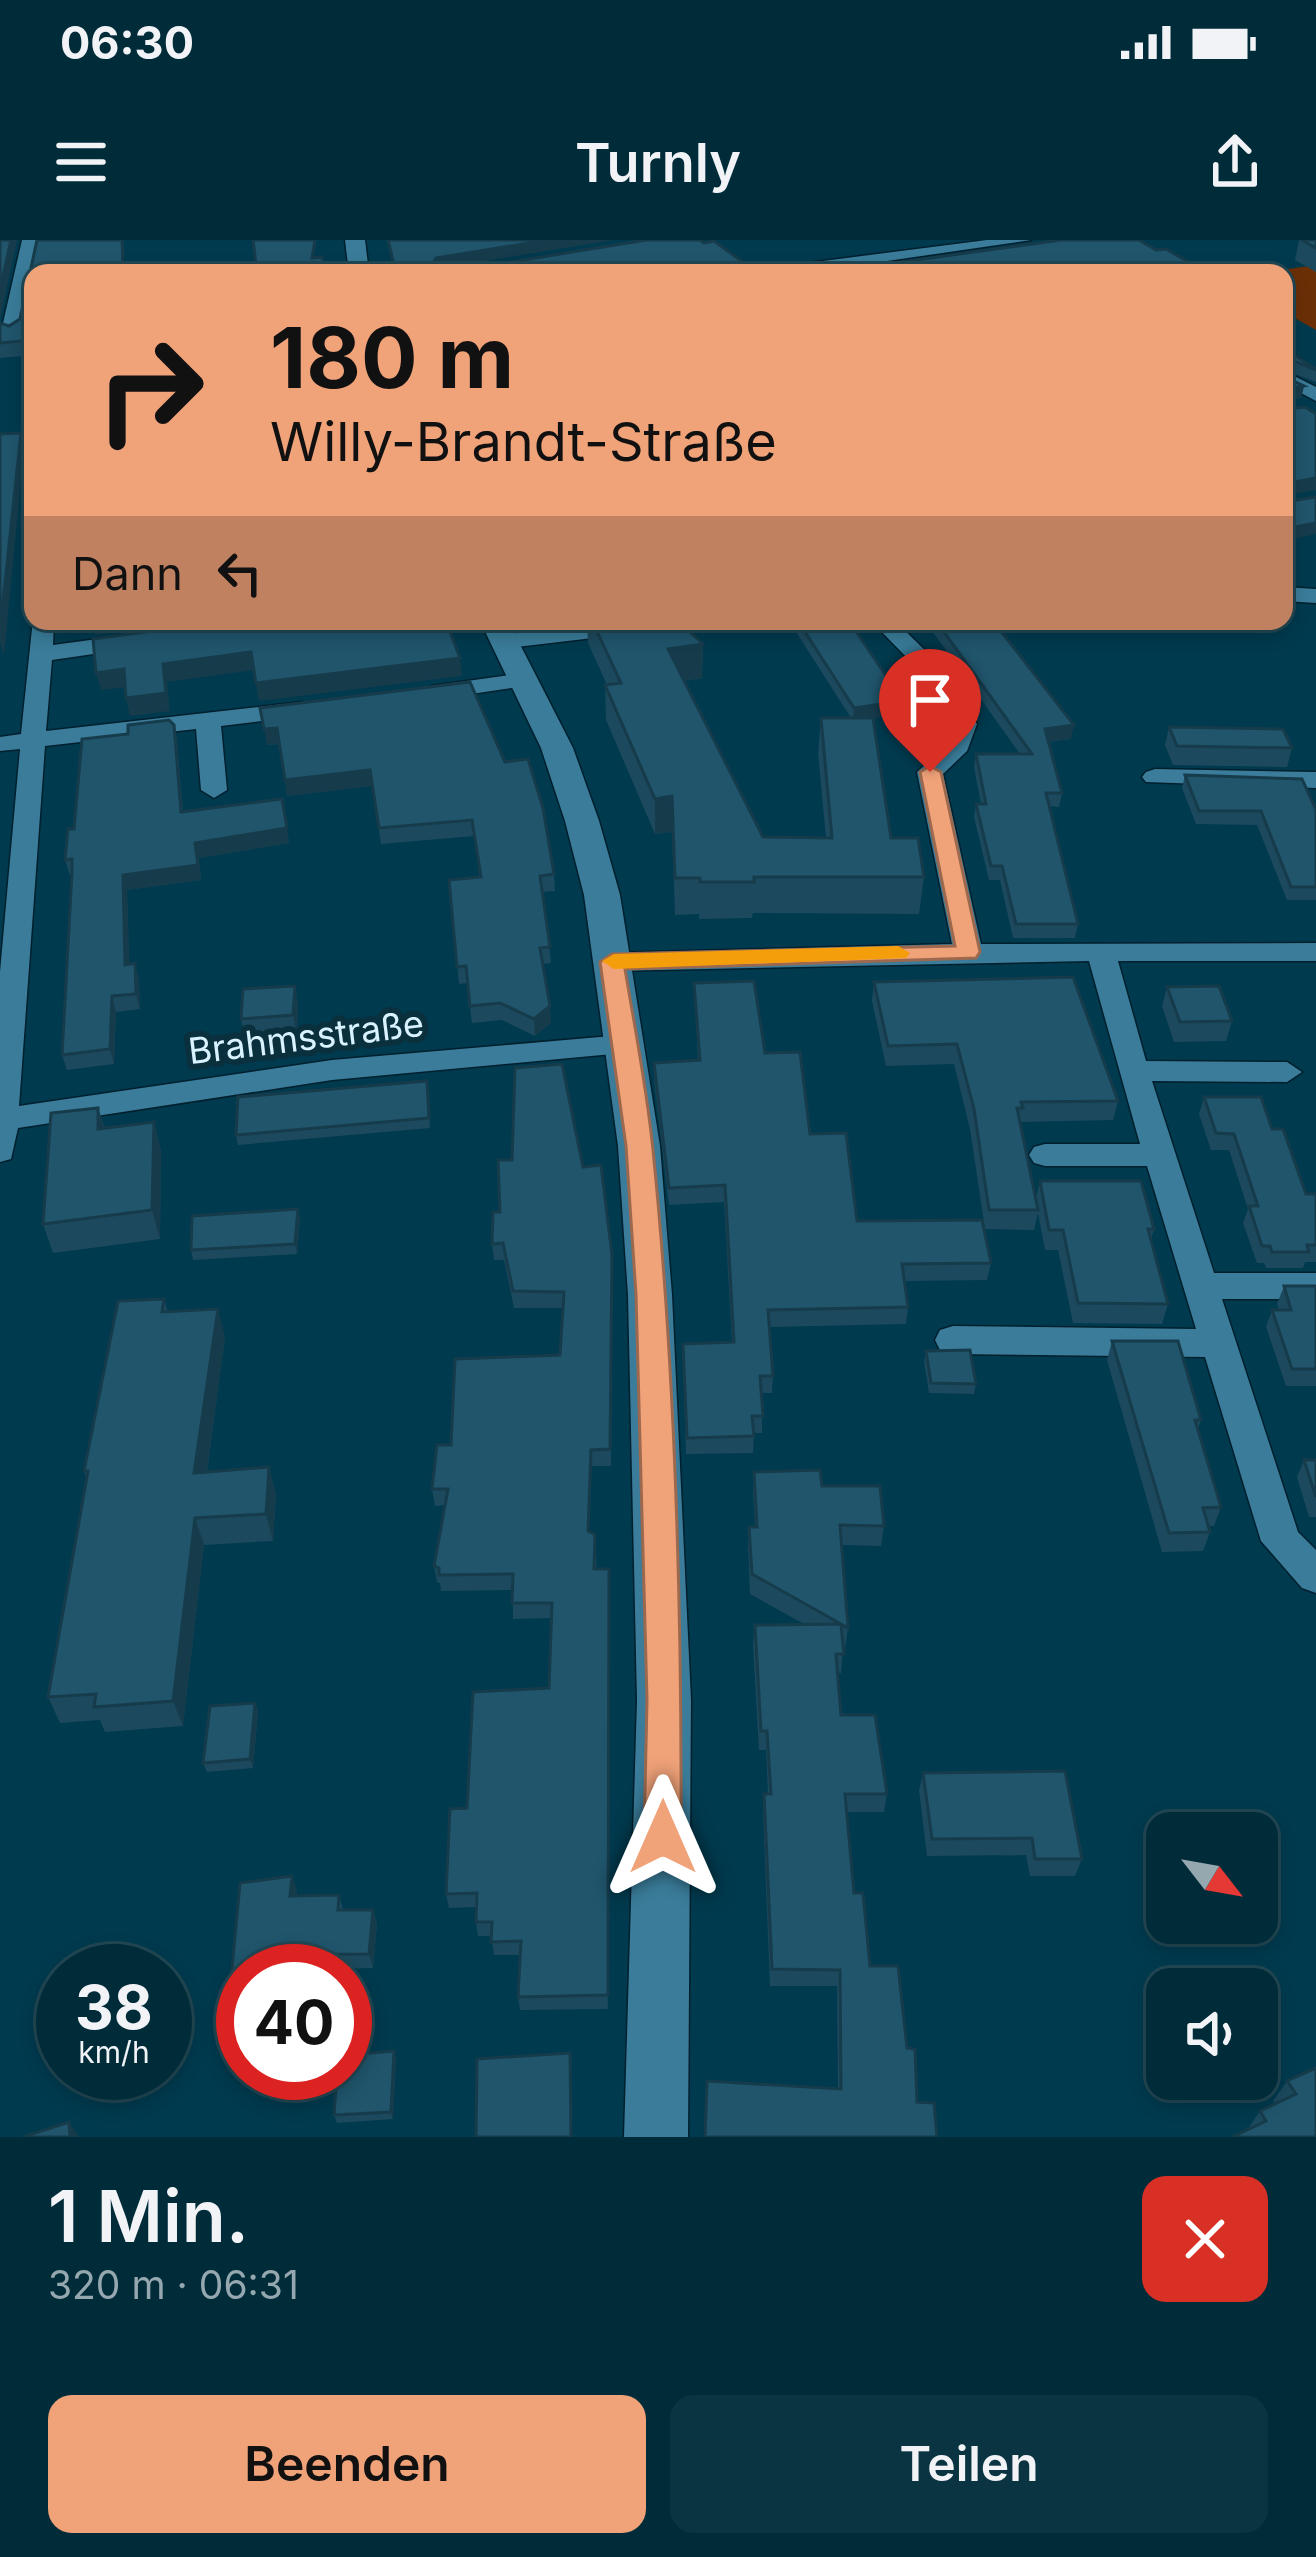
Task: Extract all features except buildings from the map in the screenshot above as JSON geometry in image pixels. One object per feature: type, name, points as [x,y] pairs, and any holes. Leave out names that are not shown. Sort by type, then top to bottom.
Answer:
[{"type":"street","points":[[5,332],[30,240]]},
{"type":"street","points":[[841,264],[1023,240]]},
{"type":"street","points":[[1,1130],[43,630]]},
{"type":"street","points":[[396,698],[508,647],[619,630]]},
{"type":"street","points":[[891,630],[926,664],[965,724],[955,752],[930,772],[968,952]]},
{"type":"street","points":[[41,654],[157,638]]},
{"type":"street","points":[[508,647],[557,748],[602,895],[639,1146],[650,1295],[664,1700],[656,2137]]},
{"type":"street","points":[[0,745],[333,706]]},
{"type":"street","points":[[208,720],[214,790]]},
{"type":"street","points":[[1155,778],[1316,780]]},
{"type":"street","points":[[612,962],[968,952],[1316,952]]},
{"type":"street","points":[[1101,953],[1133,1070],[1281,1541],[1316,1576]]},
{"type":"street","name":"Brahmsstraße","points":[[1,1130],[332,1070],[623,1045]]},
{"type":"street","points":[[1133,1070],[1287,1072]]},
{"type":"street","points":[[1045,1155],[1160,1154]]},
{"type":"street","points":[[1201,1286],[1316,1286]]},
{"type":"street","points":[[953,1340],[1218,1343]]},
{"type":"shaded area","points":[[1316,265],[1316,330],[1293,317],[1293,268]]},
{"type":"slow traffic","points":[[614,961],[898,953]]},
{"type":"route","points":[[663,1837],[664,1700],[650,1295],[639,1146],[612,962],[968,952],[930,772]]}]
